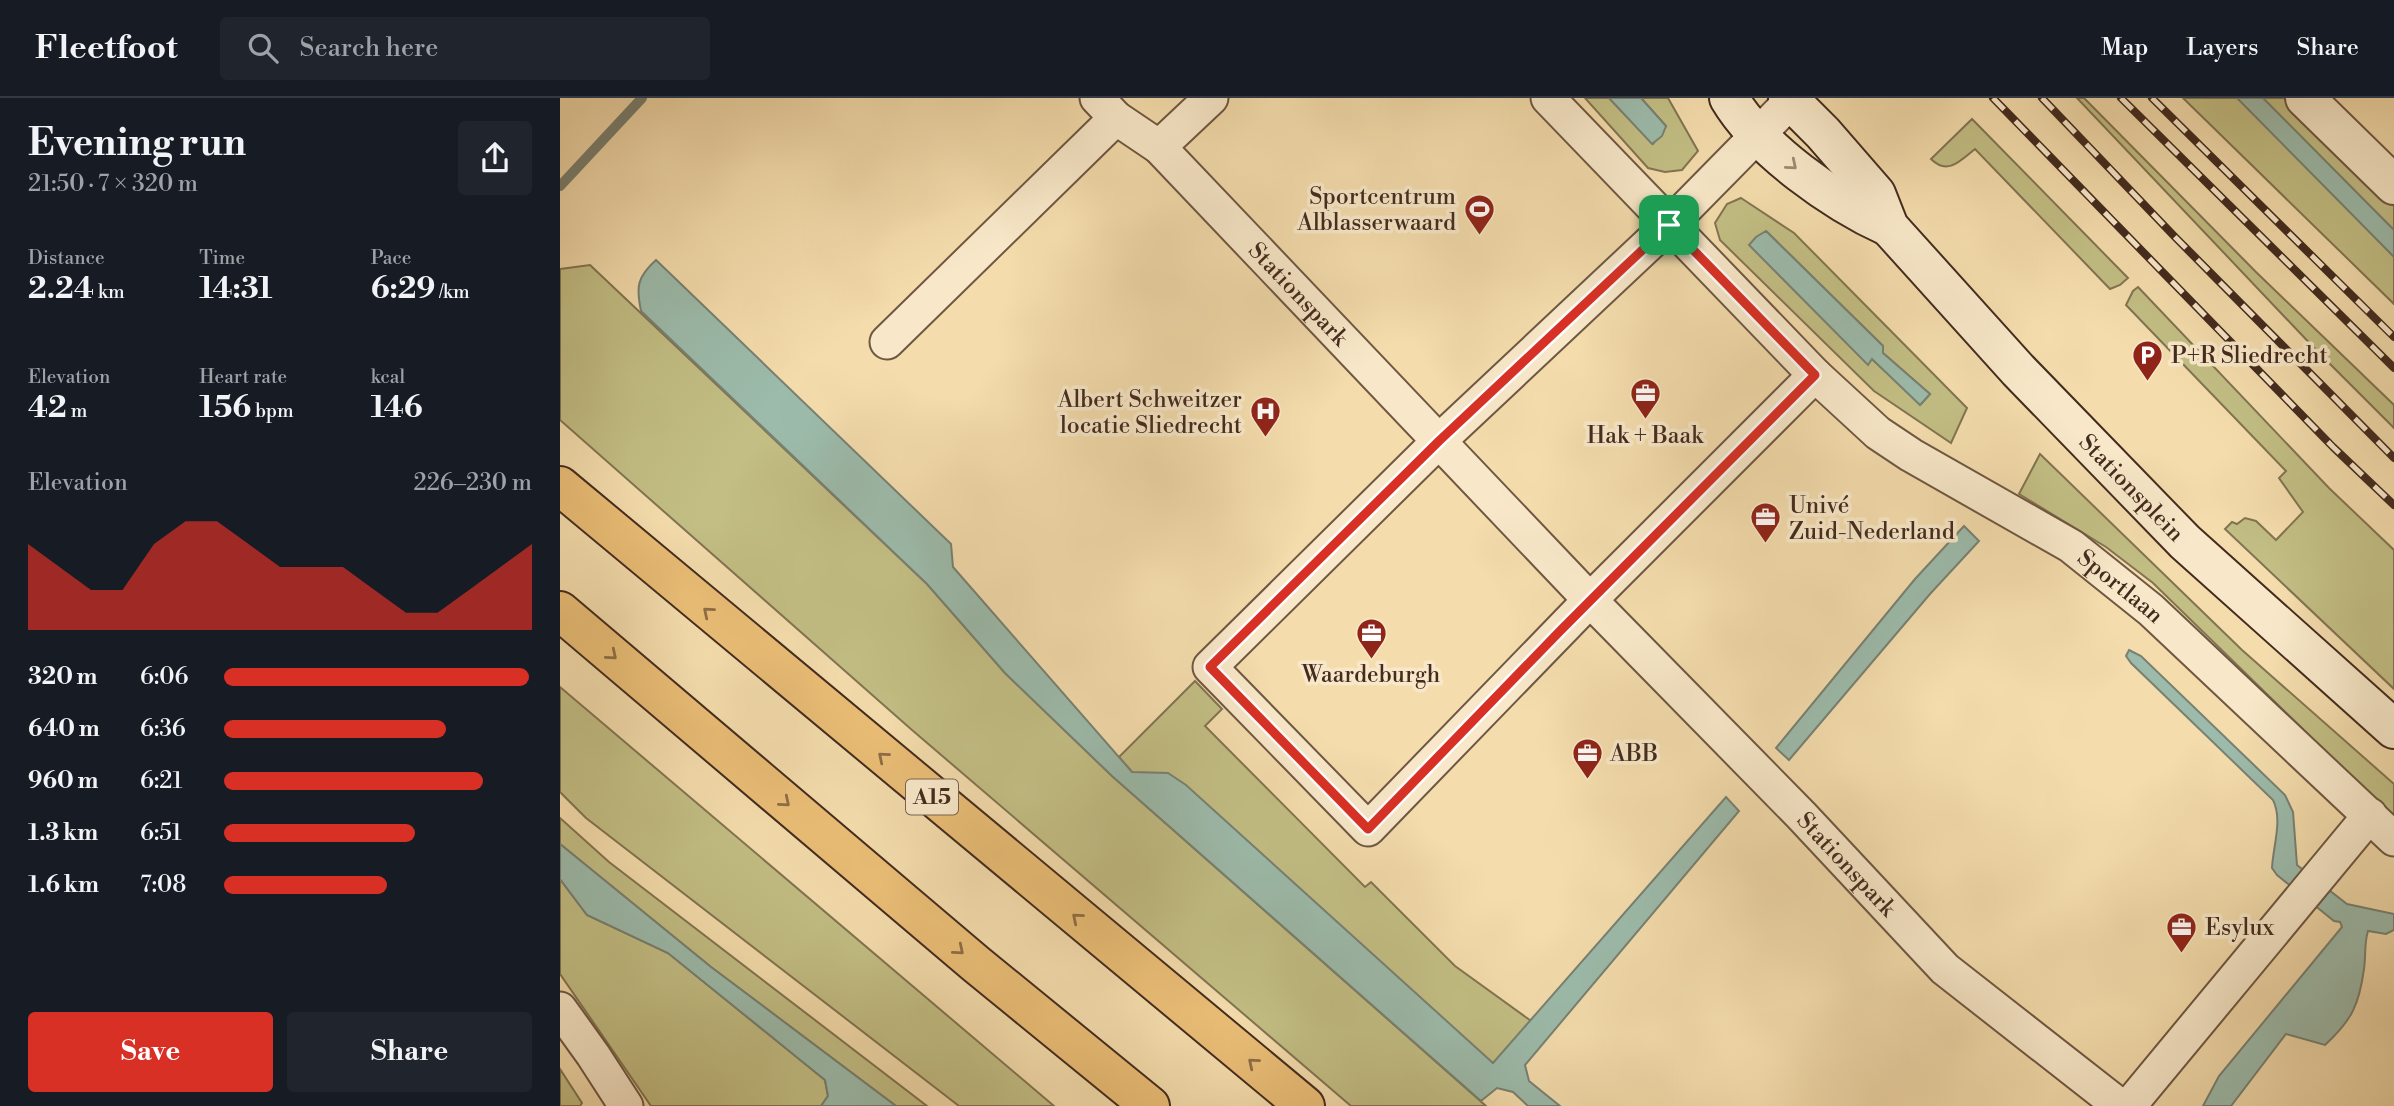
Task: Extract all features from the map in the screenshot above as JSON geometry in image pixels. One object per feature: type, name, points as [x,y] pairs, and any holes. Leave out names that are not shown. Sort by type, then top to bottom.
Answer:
[{"type":"highway","name":"A15","points":[[560,486],[1306,1106]]},
{"type":"highway","points":[[560,611],[966,956],[1150,1106]]},
{"type":"main road","name":"Stationsplein","points":[[1729,98],[1758,134],[1789,163],[1830,195],[1860,214],[1889,227]]},
{"type":"main road","points":[[2305,98],[2394,184]]},
{"type":"main road","name":"Stationsplein","points":[[1789,100],[1823,133],[1875,194],[1889,227],[2018,370],[2185,542],[2394,729]]},
{"type":"street","points":[[1158,147],[1211,98]]},
{"type":"street","points":[[1548,98],[1669,225],[1815,375],[1590,600],[1368,829],[1210,667],[1439,441],[1669,225],[1789,100]]},
{"type":"street","name":"Stationspark","points":[[887,342],[1107,108],[1158,147],[1590,600],[1801,815],[1945,970],[2120,1106]]},
{"type":"street","name":"Sportlaan","points":[[1815,375],[1878,433],[1911,455],[2071,546],[2151,610],[2394,839]]},
{"type":"street","points":[[2129,1106],[2370,815]]},
{"type":"street","points":[[560,1009],[625,1106]]},
{"type":"shaded area","points":[[1585,98],[1609,98],[1653,144],[1666,126],[1641,98],[1668,98],[1698,151],[1682,170],[1665,172],[1648,168]]},
{"type":"shaded area","points":[[1609,98],[1641,98],[1666,126],[1662,136],[1652,144]]},
{"type":"shaded area","points":[[2077,98],[2084,98],[2256,272],[2394,405],[2394,428],[2317,351]]},
{"type":"shaded area","points":[[2183,98],[2284,98],[2394,206],[2394,304]]},
{"type":"shaded area","points":[[2237,98],[2263,98],[2394,230],[2394,257]]},
{"type":"shaded area","points":[[1972,119],[2128,278],[2110,289],[1975,149],[1949,166],[1937,164],[1931,159]]},
{"type":"shaded area","points":[[1741,198],[1794,233],[1967,408],[1951,443],[1874,391],[1720,240],[1715,223],[1727,204]],"holes":[[[1766,231],[1883,346],[1883,353],[1930,394],[1921,404],[1872,359]]]},
{"type":"shaded area","points":[[1766,231],[1883,346],[1883,353],[1930,394],[1920,405],[1872,359],[1868,365],[1749,245]]},
{"type":"shaded area","points":[[656,260],[951,544],[953,567],[1132,772],[1168,773],[1186,785],[1493,1063],[1726,797],[1739,811],[1525,1065],[1529,1081],[1560,1106],[1528,1106],[1513,1092],[1497,1088],[1481,1101],[1112,776],[1005,673],[927,584],[641,311],[639,283]]},
{"type":"shaded area","points":[[590,265],[927,584],[1005,673],[1112,776],[1486,1106],[1351,1106],[912,730],[560,420],[560,269]]},
{"type":"shaded area","points":[[2138,287],[2329,488],[2394,550],[2394,689],[2225,529],[2232,522],[2237,524],[2245,518],[2256,521],[2276,540],[2303,512],[2279,478],[2286,471],[2126,305]]},
{"type":"shaded area","points":[[2040,454],[2242,650],[2394,784],[2394,818],[2153,583],[2106,547],[2019,494]]},
{"type":"shaded area","points":[[1964,526],[1979,541],[1930,594],[1789,760],[1776,748],[1915,579]]},
{"type":"shaded area","points":[[2129,650],[2141,656],[2285,795],[2293,812],[2297,865],[2347,904],[2394,914],[2394,930],[2386,934],[2368,931],[2360,993],[2342,1028],[2325,1045],[2286,1034],[2231,1106],[2203,1106],[2219,1076],[2342,927],[2340,922],[2334,921],[2272,868],[2277,825],[2273,800],[2131,663],[2126,656]]},
{"type":"shaded area","points":[[1195,681],[1222,709],[1205,726],[1365,887],[1371,882],[1455,966],[1538,1026],[1492,1079],[1132,772],[1119,757]]},
{"type":"shaded area","points":[[560,687],[1054,1106],[959,1106],[586,818],[560,792]]},
{"type":"shaded area","points":[[560,818],[609,862],[927,1106],[896,1106],[711,967],[560,844]]},
{"type":"shaded area","points":[[560,844],[711,967],[896,1106],[821,1106],[828,1096],[825,1080],[668,953],[587,915],[560,879]]},
{"type":"shaded area","points":[[560,879],[587,915],[668,953],[825,1080],[828,1096],[821,1106],[651,1106],[560,974]]},
{"type":"shaded area","points":[[560,1069],[582,1103],[580,1106],[560,1106]]},
{"type":"waterway","points":[[560,186],[642,98]]},
{"type":"railway","points":[[1993,98],[2333,447],[2394,505]]},
{"type":"railway","points":[[2042,98],[2394,458]]},
{"type":"railway","points":[[2121,98],[2394,368]]},
{"type":"railway","points":[[2152,98],[2394,337]]},
{"type":"place","name":"Sportcentrum Alblasserwaard","points":[[1479,236]]},
{"type":"place","name":"P+R Sliedrecht","points":[[2148,382]]},
{"type":"place","name":"Hak + Baak","points":[[1645,421]]},
{"type":"place","name":"Albert Schweitzer locatie Sliedrecht","points":[[1265,439]]},
{"type":"place","name":"Univé Zuid-Nederland","points":[[1766,545]]},
{"type":"place","name":"Waardeburgh","points":[[1371,660]]},
{"type":"place","name":"ABB","points":[[1587,780]]},
{"type":"place","name":"Esylux","points":[[2182,954]]},
{"type":"route","points":[[1669,225],[1815,375],[1560,631],[1368,829],[1210,667],[1439,441],[1669,225]]}]
